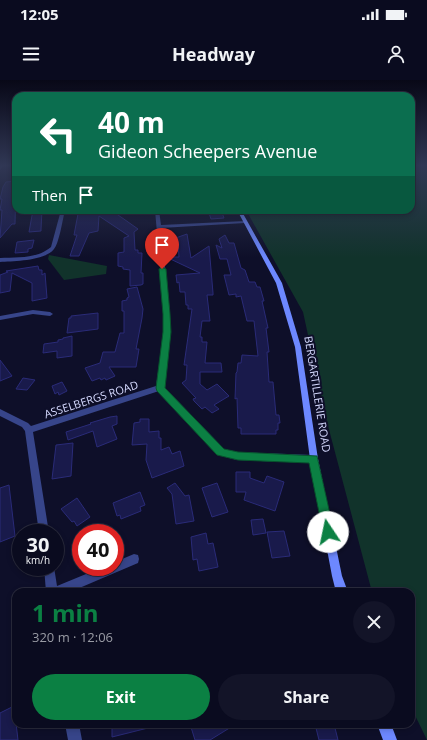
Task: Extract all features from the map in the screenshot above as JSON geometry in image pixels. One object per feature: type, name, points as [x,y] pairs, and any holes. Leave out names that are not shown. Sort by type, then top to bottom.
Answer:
[{"type":"street","points":[[0,260],[36,256],[50,251],[54,248],[62,214]]},
{"type":"street","points":[[157,214],[167,314],[167,332],[160,388],[221,452],[238,456],[314,459]]},
{"type":"street","name":"BERGARTILLERIE ROAD","points":[[241,214],[279,283],[298,347],[314,459],[337,576],[341,588]]},
{"type":"street","points":[[158,227],[245,222]]},
{"type":"street","points":[[0,318],[33,312],[50,314]]},
{"type":"street","name":"ASSELBERGS ROAD","points":[[29,430],[160,388]]},
{"type":"street","points":[[0,412],[25,425],[29,430],[43,524]]},
{"type":"street","points":[[66,588],[134,559]]},
{"type":"street","points":[[50,576],[52,588]]},
{"type":"street","points":[[73,728],[75,740]]},
{"type":"street","points":[[386,728],[390,740]]},
{"type":"green space","points":[[415,197],[427,197],[427,740],[415,715],[415,588],[371,588],[327,422],[303,312],[248,214],[415,214]]},
{"type":"green space","points":[[49,255],[107,266],[106,274],[64,280],[48,259]]},
{"type":"building","points":[[1,197],[12,197],[12,214],[15,214],[15,224],[12,224],[0,238],[2,210],[0,210],[2,199],[0,199]]},
{"type":"building","points":[[32,214],[42,214],[41,231],[29,232]]},
{"type":"building","points":[[78,214],[117,214],[138,229],[134,232],[135,250],[138,250],[138,253],[142,253],[141,273],[143,273],[143,284],[130,286],[130,270],[123,269],[123,267],[118,266],[118,253],[124,252],[124,238],[129,236],[99,216],[98,231],[89,233],[79,256],[70,256],[77,235],[74,235]]},
{"type":"building","points":[[209,214],[222,214],[224,218],[211,219]]},
{"type":"building","points":[[187,234],[191,258],[209,246],[213,295],[207,295],[210,321],[202,321],[200,337],[202,337],[202,342],[207,342],[205,363],[221,363],[222,372],[200,372],[200,384],[207,390],[217,384],[229,396],[214,405],[219,409],[212,413],[205,407],[202,409],[194,401],[193,399],[196,398],[182,383],[186,380],[187,365],[184,365],[192,309],[188,309],[188,305],[186,305],[185,292],[180,292],[179,282],[177,283],[176,275],[200,273],[166,257],[179,257],[178,243],[170,240]]},
{"type":"building","points":[[225,235],[229,243],[234,243],[241,268],[245,270],[249,282],[255,282],[257,287],[260,287],[264,301],[262,301],[268,328],[266,328],[269,352],[267,352],[269,382],[273,382],[276,415],[279,415],[280,423],[278,423],[278,430],[276,430],[276,434],[241,434],[241,428],[238,428],[237,398],[235,399],[238,363],[241,363],[242,355],[258,356],[254,321],[247,321],[241,296],[236,297],[236,294],[229,295],[224,275],[231,275],[227,259],[220,259],[216,245],[222,248],[219,239]]},
{"type":"building","points":[[34,240],[32,248],[28,249],[28,252],[15,253],[17,242]]},
{"type":"building","points":[[38,266],[39,270],[42,270],[42,275],[45,273],[47,298],[32,301],[32,283],[12,273],[10,291],[0,293],[0,275],[8,272],[6,271]]},
{"type":"building","points":[[137,287],[143,309],[136,349],[139,349],[136,367],[109,367],[115,376],[106,380],[105,378],[101,380],[100,378],[92,381],[85,368],[100,363],[103,352],[115,352],[120,333],[124,333],[124,311],[122,311],[122,301],[127,300],[129,297],[127,289]]},
{"type":"building","points":[[98,313],[98,329],[67,333],[69,318],[71,318],[71,316]]},
{"type":"building","points":[[72,336],[72,356],[57,358],[57,351],[43,353],[44,344],[58,342],[58,340]]},
{"type":"building","points":[[0,360],[12,376],[0,381]]},
{"type":"building","points":[[23,378],[35,380],[27,390],[16,389]]},
{"type":"building","points":[[62,382],[67,391],[59,395],[58,392],[55,394],[52,386]]},
{"type":"building","points":[[117,416],[117,424],[112,426],[117,439],[97,447],[93,431],[68,440],[66,432],[91,424],[90,423]]},
{"type":"building","points":[[140,419],[149,419],[149,432],[159,431],[159,438],[161,438],[161,450],[169,447],[172,454],[180,451],[184,466],[152,478],[146,460],[147,444],[132,445],[134,423],[140,422]]},
{"type":"building","points":[[73,443],[71,476],[52,479],[56,445]]},
{"type":"building","points":[[236,472],[250,472],[250,478],[264,483],[267,476],[284,482],[275,511],[244,500],[246,492],[236,492]]},
{"type":"building","points":[[175,483],[185,496],[189,495],[194,521],[176,524],[172,494],[167,488]]},
{"type":"building","points":[[217,483],[228,512],[212,517],[202,488]]},
{"type":"building","points":[[9,485],[14,524],[12,524],[12,537],[0,542],[0,488]]},
{"type":"building","points":[[140,492],[145,505],[140,507],[141,511],[121,519],[120,515],[117,516],[113,503]]},
{"type":"building","points":[[77,498],[90,517],[80,524],[76,524],[74,521],[72,522],[61,509]]},
{"type":"building","points":[[263,519],[266,533],[253,535],[251,520]]},
{"type":"building","points":[[284,531],[290,556],[272,558],[267,532]]},
{"type":"building","points":[[206,533],[208,544],[213,543],[218,567],[199,571],[197,559],[193,560],[191,537]]},
{"type":"building","points":[[12,707],[12,728],[17,728],[18,740],[0,740],[0,713]]},
{"type":"building","points":[[112,728],[148,728],[112,737]]},
{"type":"building","points":[[191,728],[230,728],[210,740],[195,740]]},
{"type":"building","points":[[316,728],[335,728],[338,740],[319,740]]},
{"type":"route","points":[[162,269],[166,297],[167,332],[160,388],[221,452],[228,455],[238,456],[314,459],[328,532]]}]
